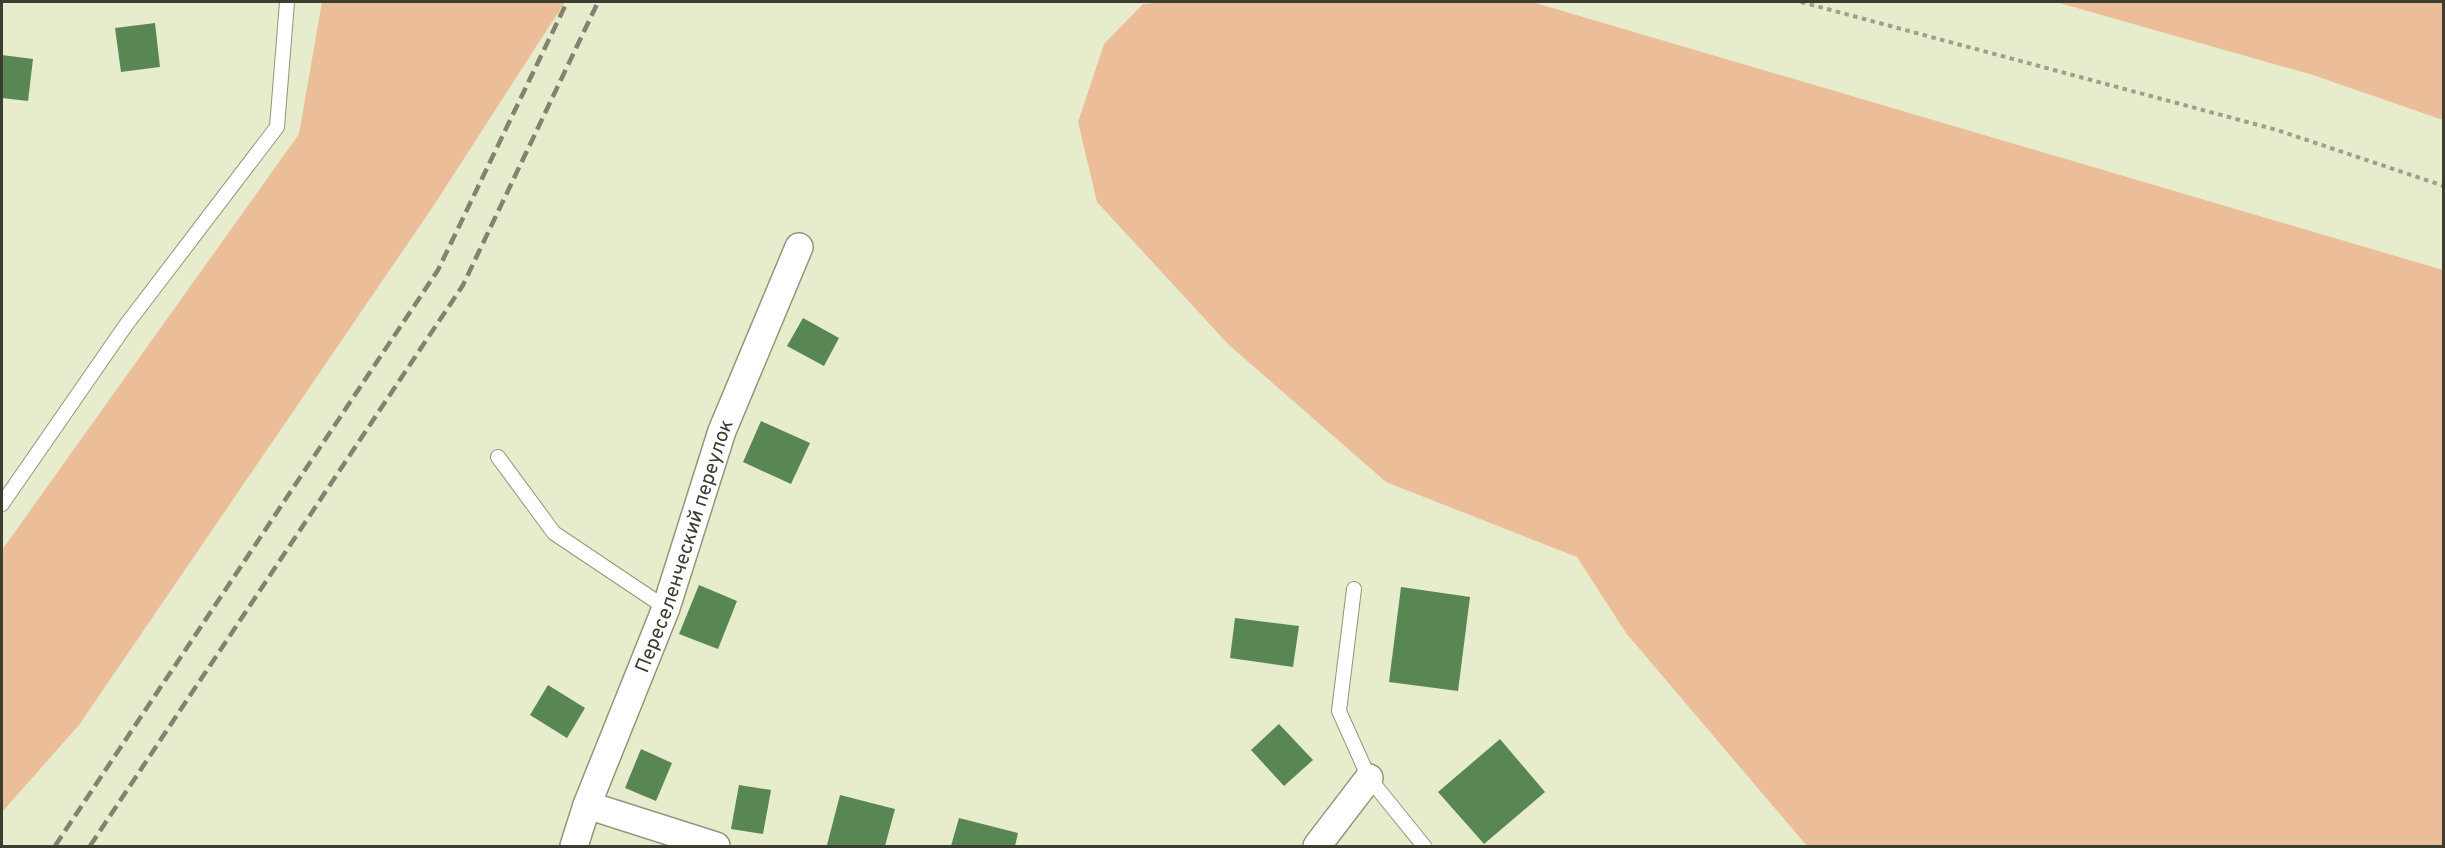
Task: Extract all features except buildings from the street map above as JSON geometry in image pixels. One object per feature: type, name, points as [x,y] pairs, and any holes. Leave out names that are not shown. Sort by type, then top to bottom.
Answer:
[{"type":"street","name":"Переселенческий переулок","points":[[574,846],[587,805],[666,608],[722,431],[800,247]]},
{"type":"street","points":[[1317,846],[1369,778]]},
{"type":"street","points":[[587,805],[716,846]]},
{"type":"lane","points":[[2,504],[126,325],[277,127],[286,2]]},
{"type":"lane","points":[[498,457],[554,533],[666,608]]},
{"type":"lane","points":[[1354,590],[1339,711],[1369,778],[1424,846]]},
{"type":"path","points":[[1801,2],[2277,130],[2444,186]]},
{"type":"shaded area","points":[[322,2],[565,2],[432,208],[79,725],[2,812],[2,550],[299,134]]},
{"type":"shaded area","points":[[1167,2],[1532,2],[2443,270],[2443,846],[1807,846],[1626,633],[1577,557],[1386,482],[1229,345],[1097,202],[1078,122],[1104,44],[1143,4]]},
{"type":"shaded area","points":[[2056,2],[2443,2],[2443,120],[2313,75]]},
{"type":"railway","points":[[55,846],[438,270],[567,2]]},
{"type":"railway","points":[[90,846],[463,285],[598,2]]}]
